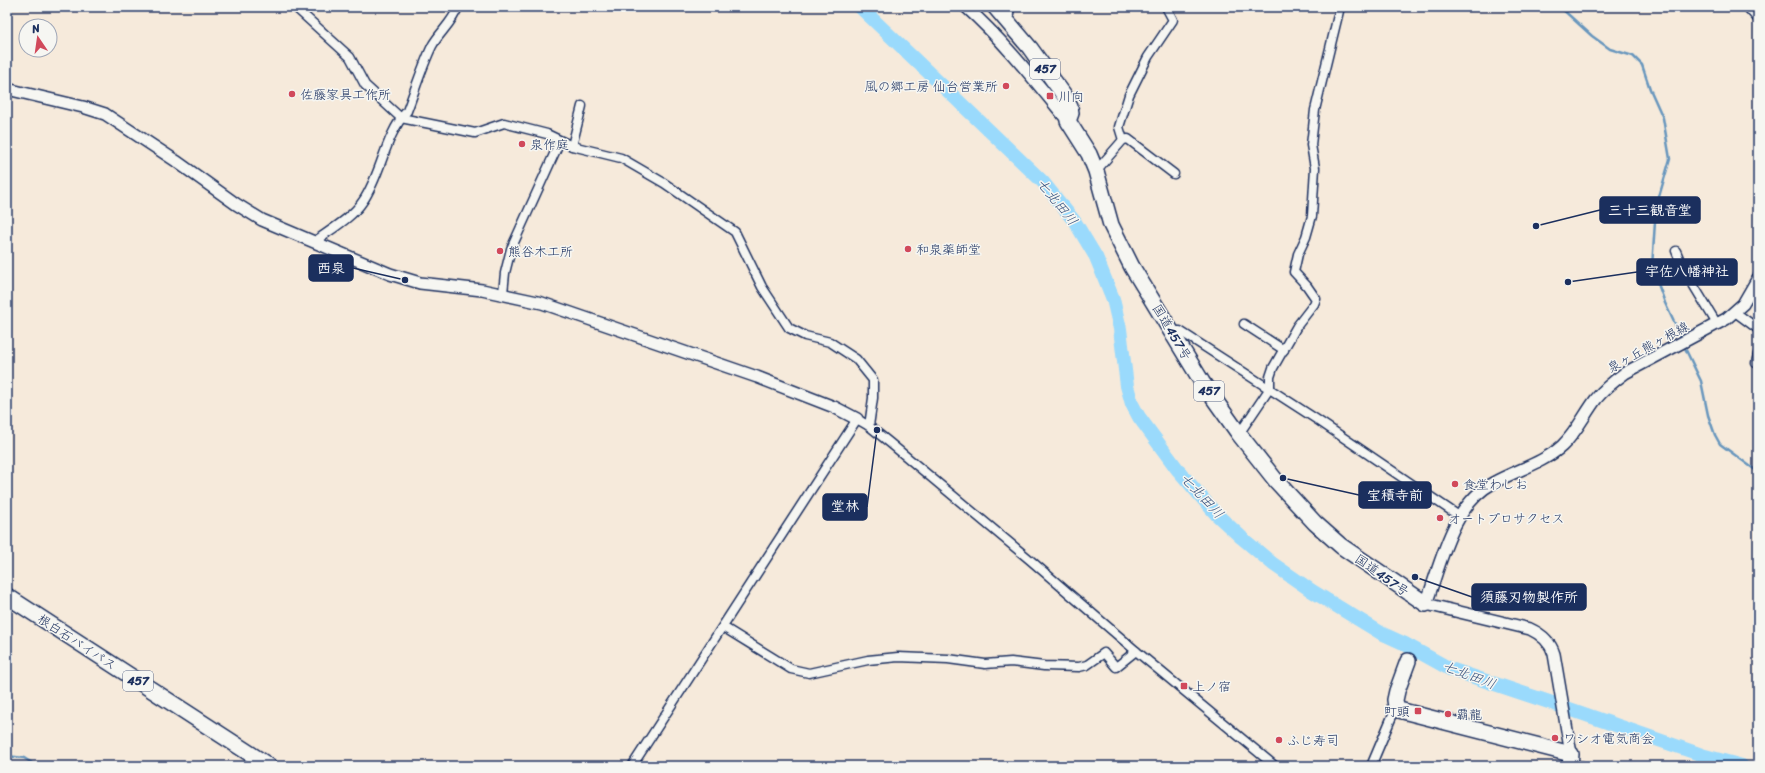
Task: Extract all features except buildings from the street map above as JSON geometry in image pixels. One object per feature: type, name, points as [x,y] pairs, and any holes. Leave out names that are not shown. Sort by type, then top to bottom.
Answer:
[{"type":"highway","name":"457","points":[[995,7],[1030,48],[1064,95],[1070,107],[1071,113],[1068,122]]},
{"type":"highway","name":"国道457号","points":[[1068,122],[1089,154],[1096,171],[1111,225],[1132,267],[1202,382],[1239,434],[1277,482],[1315,523],[1341,546],[1426,604]]},
{"type":"highway","name":"根白石バイパス","points":[[7,596],[269,766]]},
{"type":"highway","points":[[1408,661],[1395,700],[1396,707],[1399,710],[1574,763]]},
{"type":"street","points":[[295,7],[350,57],[365,85],[401,118],[475,133],[504,123],[547,134],[572,146],[621,158],[664,183],[735,232],[762,287],[789,328],[805,336],[830,342],[856,359],[873,380],[873,398],[868,426]]},
{"type":"street","points":[[314,242],[350,215],[363,201],[392,134],[401,118],[407,111],[432,47],[439,35],[456,13],[458,7]]},
{"type":"street","points":[[966,7],[980,19],[1068,122]]},
{"type":"street","points":[[1008,22],[1010,7]]},
{"type":"street","points":[[1123,140],[1119,127],[1129,95],[1148,57],[1173,20],[1166,7]]},
{"type":"street","points":[[1239,434],[1270,388],[1270,377],[1273,368],[1297,326],[1314,304],[1316,299],[1307,286],[1294,272],[1298,254],[1306,236],[1312,216],[1315,168],[1311,145],[1315,110],[1340,7]]},
{"type":"street","points":[[1747,7],[1758,19]]},
{"type":"street","points":[[7,89],[83,107],[105,114],[176,161],[236,204],[262,220],[401,278],[440,286],[503,293],[542,302],[757,377],[834,407],[857,419],[868,426],[1029,559],[1136,651],[1275,766]]},
{"type":"street","points":[[572,146],[582,106]]},
{"type":"street","points":[[1096,171],[1123,140],[1128,139],[1174,174]]},
{"type":"street","points":[[503,293],[505,273],[511,249],[560,141]]},
{"type":"street","points":[[1676,251],[1683,268],[1717,324]]},
{"type":"street","name":"泉ヶ丘熊ヶ根線","points":[[1426,604],[1459,516],[1469,502],[1481,490],[1494,482],[1540,462],[1562,446],[1572,436],[1596,399],[1614,381],[1625,373],[1717,324],[1735,312],[1743,304],[1757,282]]},
{"type":"street","points":[[1735,312],[1758,329]]},
{"type":"street","points":[[1244,324],[1284,350]]},
{"type":"street","points":[[1172,331],[1180,331],[1270,388],[1459,516]]},
{"type":"street","points":[[1756,363],[1758,354]]},
{"type":"street","points":[[632,766],[857,419]]},
{"type":"street","points":[[1426,604],[1536,632],[1543,636],[1552,648],[1557,667],[1574,763]]},
{"type":"street","points":[[723,627],[791,670],[809,673],[868,660],[898,657],[948,659],[985,664],[1011,662],[1044,666],[1079,667],[1087,665],[1104,653],[1116,667],[1136,651]]},
{"type":"street","points":[[1371,766],[1396,707]]},
{"type":"waterway","name":"七北田川","points":[[860,7],[1043,182],[1075,222],[1096,257],[1113,299],[1120,329],[1127,386],[1132,404],[1139,417],[1178,470],[1216,514],[1242,538],[1273,564],[1312,591],[1381,633],[1403,643],[1450,669],[1705,756],[1742,766]]},
{"type":"waterway","points":[[1560,7],[1592,36],[1610,49],[1633,56],[1642,65],[1650,89],[1663,118],[1670,159],[1656,207],[1652,267],[1665,303],[1682,339]]},
{"type":"waterway","points":[[1684,346],[1701,381],[1708,415],[1720,444],[1758,472]]},
{"type":"waterway","points":[[7,756],[24,758],[37,766]]},
{"type":"place","name":"風の郷工房 仙台営業所","points":[[1006,86]]},
{"type":"place","name":"佐藤家具工作所","points":[[292,94]]},
{"type":"place","name":"川向","points":[[1050,96]]},
{"type":"place","name":"泉作庭","points":[[522,144]]},
{"type":"place","name":"三十三観音堂","points":[[1536,226]]},
{"type":"place","name":"和泉薬師堂","points":[[908,249]]},
{"type":"place","name":"熊谷木工所","points":[[500,251]]},
{"type":"place","name":"西泉","points":[[405,280]]},
{"type":"place","name":"宇佐八幡神社","points":[[1568,282]]},
{"type":"place","name":"堂林","points":[[877,430]]},
{"type":"place","name":"宝積寺前","points":[[1283,478]]},
{"type":"place","name":"食堂わしお","points":[[1455,484]]},
{"type":"place","name":"オートプロサクセス","points":[[1440,518]]},
{"type":"place","name":"須藤刃物製作所","points":[[1415,577]]},
{"type":"place","name":"上ノ宿","points":[[1184,686]]},
{"type":"place","name":"町頭","points":[[1418,711]]},
{"type":"place","name":"覇龍","points":[[1448,714]]},
{"type":"place","name":"ワシオ電気商会","points":[[1555,738]]},
{"type":"place","name":"ふじ寿司","points":[[1279,740]]}]
